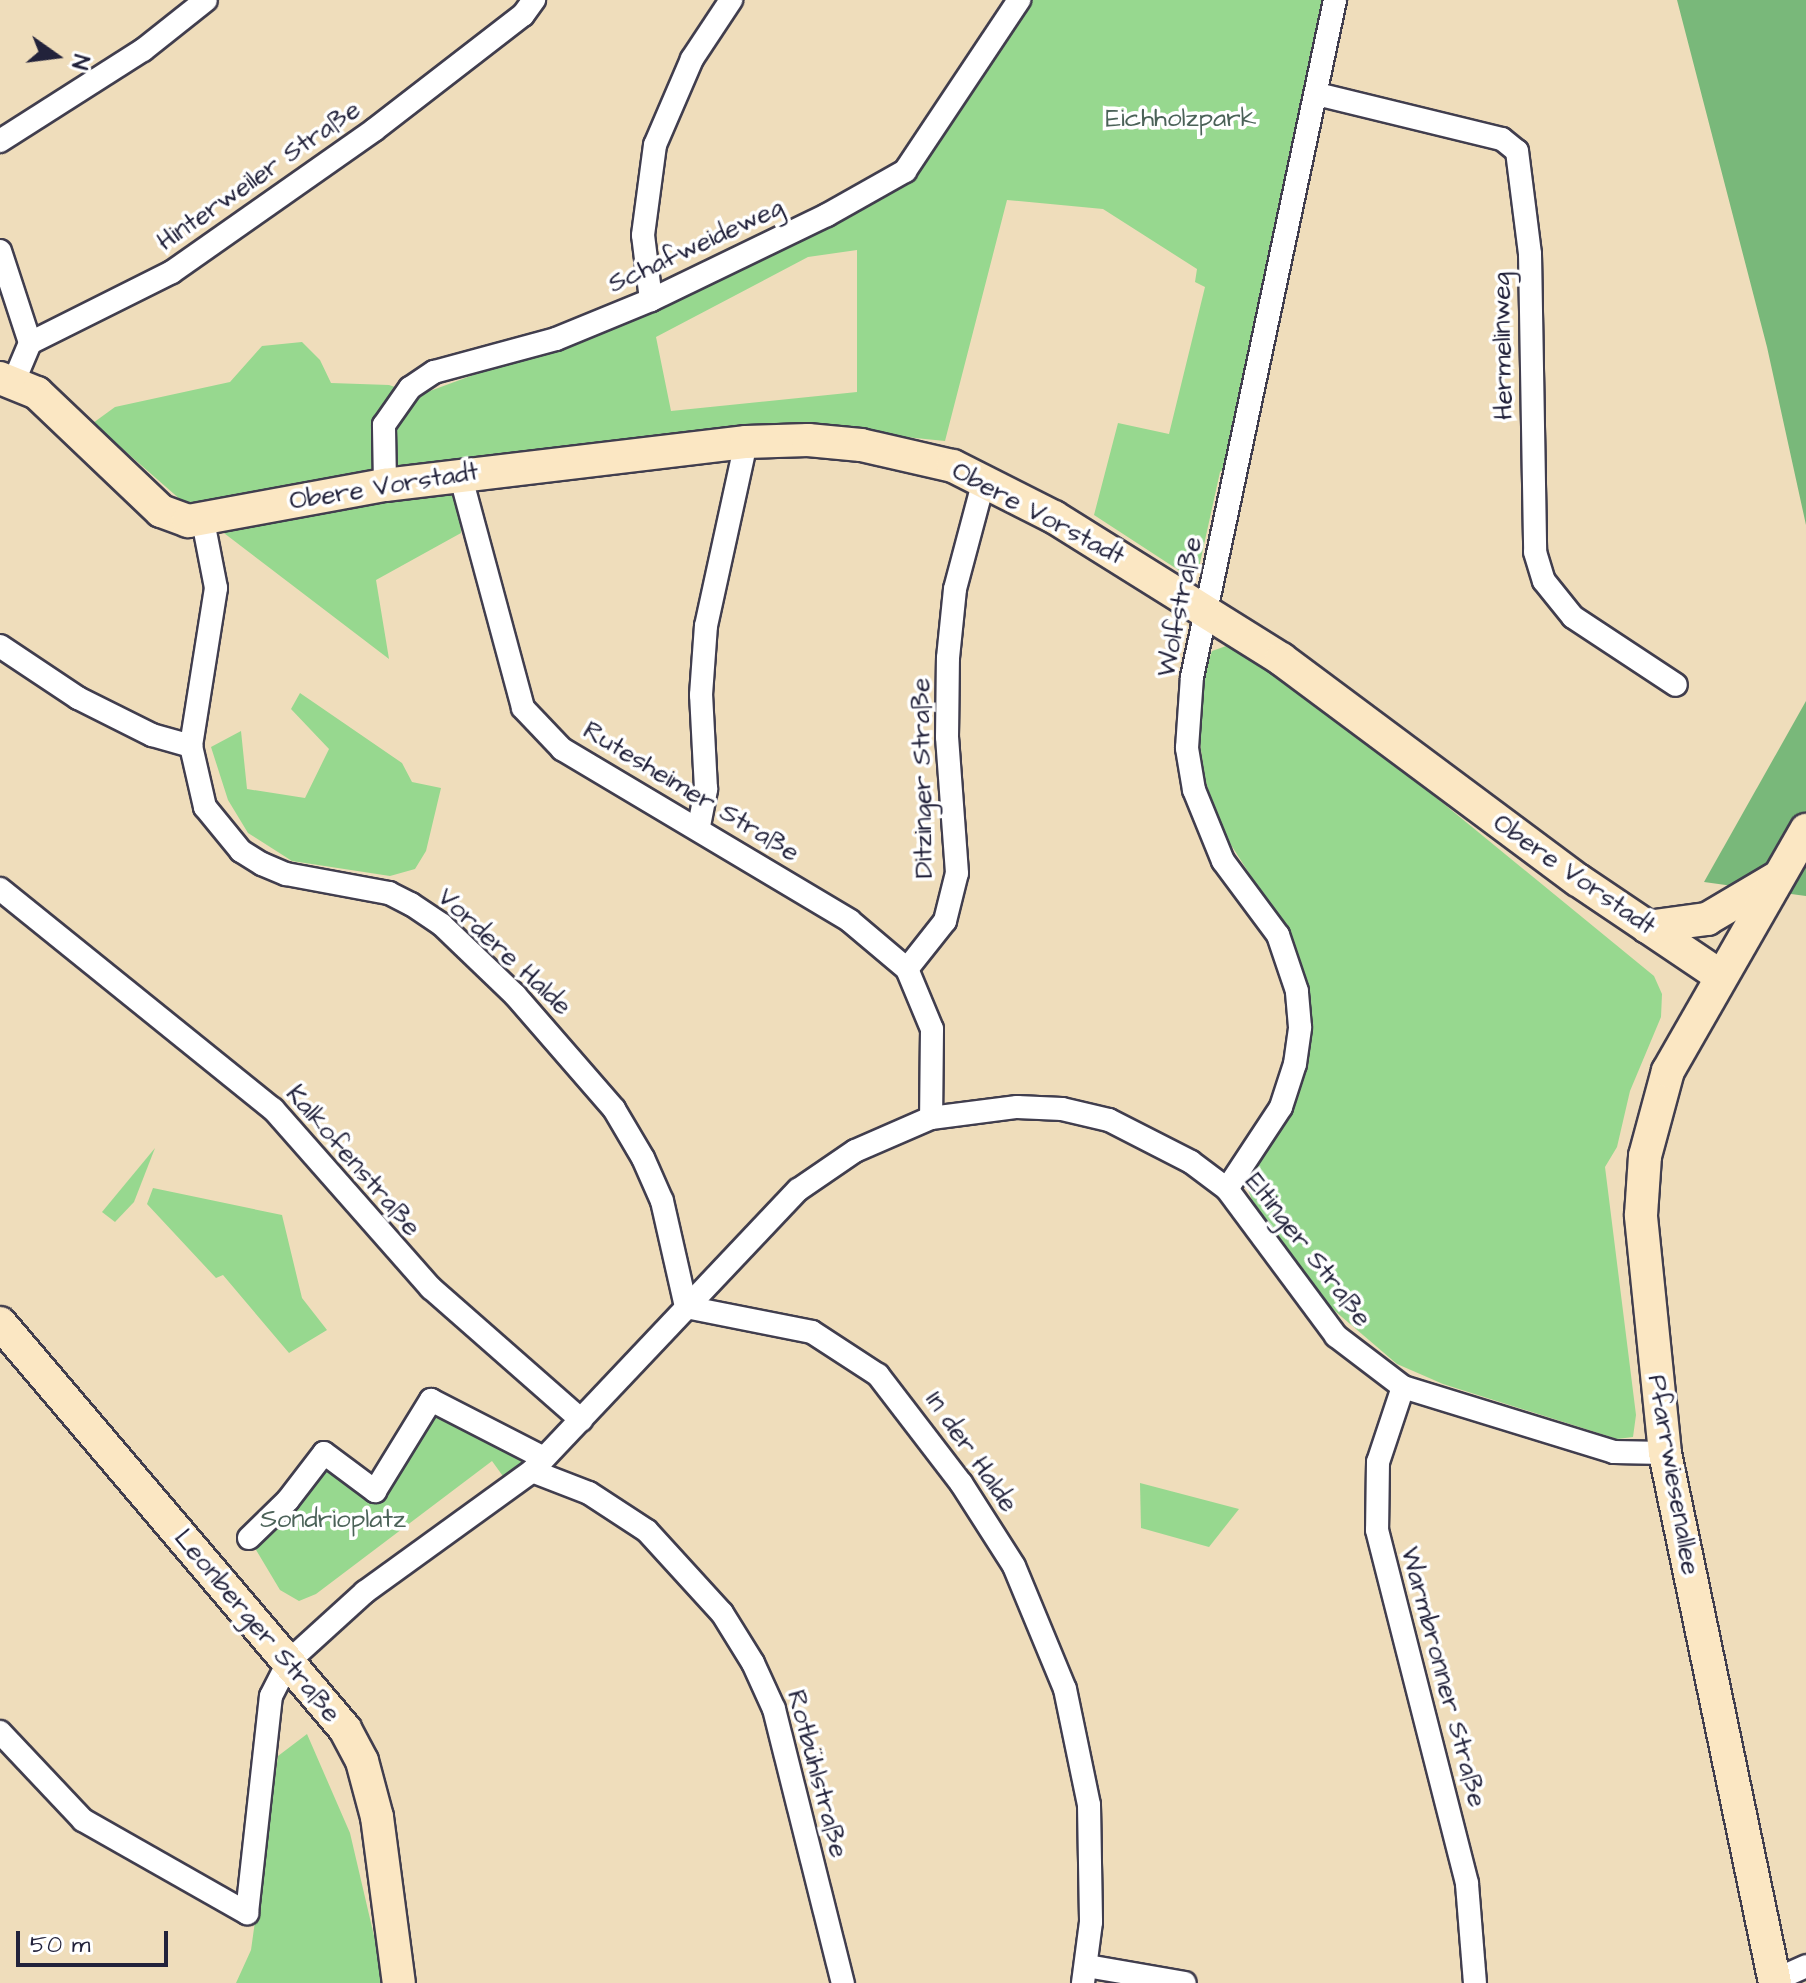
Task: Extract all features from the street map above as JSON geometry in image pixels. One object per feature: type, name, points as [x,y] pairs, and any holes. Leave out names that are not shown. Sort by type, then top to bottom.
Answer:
[{"type":"main road","name":"Obere Vorstadt","points":[[7,380],[48,401],[161,511],[177,519],[203,521],[385,485],[460,474],[746,442],[861,445],[953,466],[984,480],[1206,610],[1331,693],[1647,927],[1719,975]]},
{"type":"main road","name":"Pfarrwiesenallee","points":[[1775,1982],[1665,1453],[1646,1299],[1641,1215],[1645,1156],[1668,1071],[1719,975],[1806,830]]},
{"type":"main road","points":[[1647,927],[1707,919],[1778,878]]},
{"type":"main road","name":"Leonberger Straße","points":[[0,1323],[345,1729],[371,1787],[399,1983]]},
{"type":"street","points":[[0,141],[143,50],[206,0]]},
{"type":"street","name":"Hinterweiler Straße","points":[[30,343],[172,272],[374,130],[523,15],[534,0]]},
{"type":"street","points":[[651,300],[643,235],[655,145],[692,59],[731,0]]},
{"type":"street","name":"Schafweideweg","points":[[385,485],[384,425],[410,388],[457,363],[556,339],[651,300],[827,215],[905,171],[1019,0]]},
{"type":"street","name":"Wolfstraße","points":[[1227,1189],[1281,1107],[1295,1064],[1300,1027],[1297,991],[1278,935],[1223,861],[1192,783],[1187,748],[1192,677],[1335,0]]},
{"type":"street","name":"Hermelinweg","points":[[1317,94],[1502,139],[1517,151],[1530,254],[1535,552],[1544,581],[1573,617],[1676,685]]},
{"type":"street","points":[[0,251],[30,343],[7,380]]},
{"type":"street","points":[[699,826],[706,789],[701,695],[706,626],[746,442]]},
{"type":"street","name":"Rutesheimer Straße","points":[[460,474],[523,708],[562,749],[699,826],[850,921],[907,969],[932,1029],[931,1118]]},
{"type":"street","name":"Ditzinger Straße","points":[[907,969],[945,921],[957,873],[947,737],[948,658],[955,589],[984,480]]},
{"type":"street","name":"Vordere Halde","points":[[203,521],[216,588],[191,746],[205,807],[241,851],[286,874],[389,893],[411,904],[442,925],[515,995],[614,1109],[659,1194],[686,1307]]},
{"type":"street","points":[[0,646],[78,698],[152,735],[191,746]]},
{"type":"street","name":"Kalkofenstraße","points":[[0,889],[273,1109],[431,1288],[581,1420]]},
{"type":"street","name":"Eltinger Straße","points":[[686,1307],[798,1190],[855,1151],[931,1118],[1017,1107],[1087,1115],[1148,1138],[1227,1189],[1336,1336],[1403,1387],[1614,1452],[1665,1453]]},
{"type":"street","points":[[0,1732],[83,1820],[247,1913],[271,1696],[288,1662],[420,1549],[538,1464],[686,1307]]},
{"type":"street","name":"In der Halde","points":[[686,1307],[812,1332],[878,1375],[961,1483],[1014,1566],[1065,1689],[1079,1746],[1092,1864],[1085,1975]]},
{"type":"street","name":"Warmbronner Straße","points":[[1403,1387],[1378,1462],[1377,1530],[1467,1884],[1475,1983]]},
{"type":"street","points":[[249,1538],[288,1500],[324,1453],[375,1491],[431,1400],[538,1464]]},
{"type":"street","name":"Rotbühlstraße","points":[[538,1464],[647,1531],[722,1613],[753,1663],[774,1709],[843,1983]]},
{"type":"street","points":[[1775,1982],[1806,1966]]},
{"type":"street","points":[[1085,1975],[1185,1983]]},
{"type":"green space","name":"Eichholzpark","points":[[1032,0],[1326,0],[1229,465],[1220,472],[1198,572],[1183,573],[1094,515],[1118,423],[1169,434],[1205,287],[1195,282],[1197,269],[1103,209],[1007,200],[945,441],[806,427],[622,439],[457,459],[461,533],[376,580],[389,659],[182,501],[93,423],[115,407],[230,382],[262,346],[302,342],[320,360],[331,383],[389,385],[419,395],[648,311],[914,180]],"holes":[[[857,250],[857,392],[671,411],[656,337],[808,257]]]},
{"type":"green space","points":[[1677,0],[1806,0],[1806,525],[1767,347]]},
{"type":"green space","points":[[1229,645],[1350,727],[1654,976],[1662,994],[1661,1017],[1630,1091],[1617,1147],[1605,1167],[1636,1415],[1633,1437],[1617,1439],[1443,1384],[1397,1364],[1329,1306],[1252,1200],[1245,1182],[1293,1109],[1308,1066],[1311,1028],[1307,991],[1289,936],[1219,826],[1205,779],[1200,743],[1205,671],[1212,651]]},
{"type":"green space","points":[[300,693],[402,763],[412,782],[441,788],[426,851],[415,869],[390,876],[292,861],[248,833],[228,800],[211,747],[241,731],[247,789],[305,798],[329,749],[291,709]]},
{"type":"green space","points":[[1806,701],[1806,896],[1704,882]]},
{"type":"green space","points":[[155,1148],[134,1202],[115,1222],[102,1212]]},
{"type":"green space","points":[[153,1188],[282,1215],[302,1298],[327,1330],[289,1353],[223,1275],[216,1278],[147,1204]]},
{"type":"green space","name":"Sondrioplatz","points":[[431,1400],[535,1449],[505,1479],[492,1461],[316,1594],[299,1601],[280,1590],[249,1538],[324,1453],[375,1490]]},
{"type":"green space","points":[[1140,1483],[1239,1509],[1209,1547],[1141,1528]]},
{"type":"green space","points":[[307,1734],[350,1833],[385,1983],[236,1983],[251,1950],[278,1756]]}]
